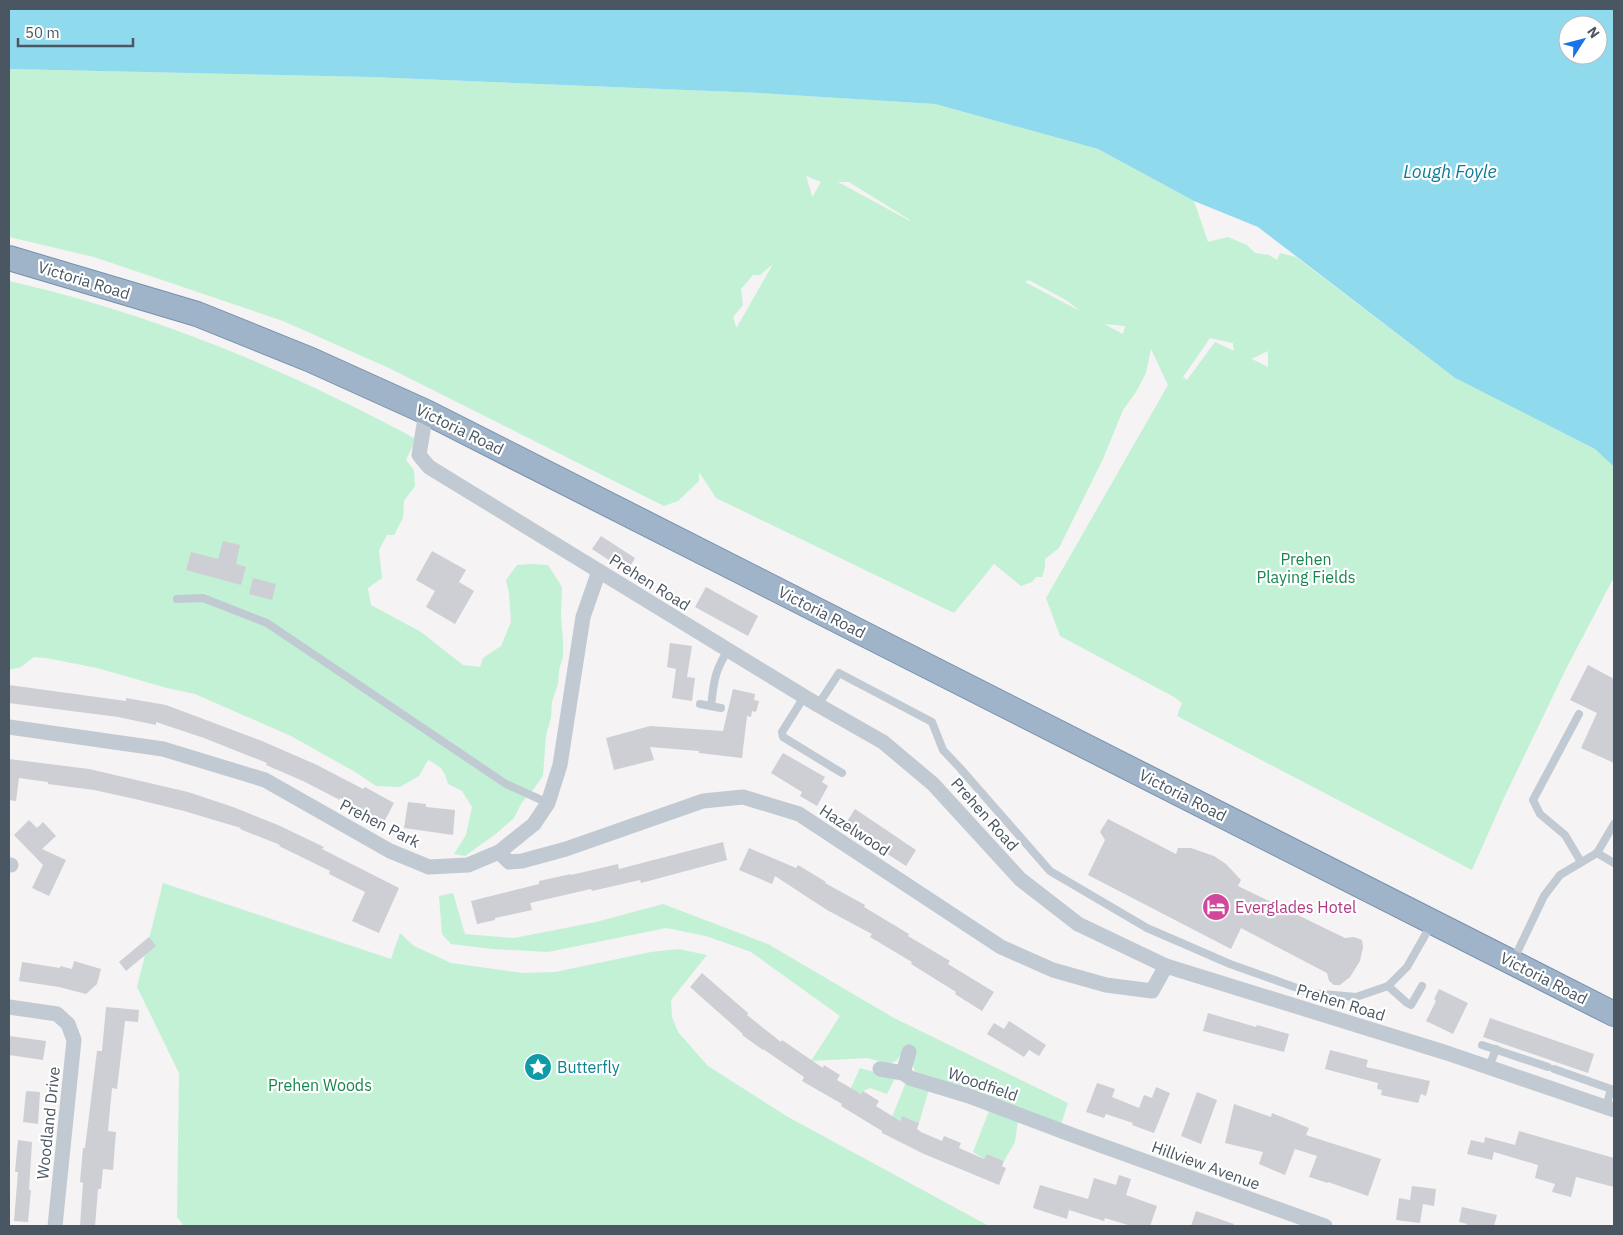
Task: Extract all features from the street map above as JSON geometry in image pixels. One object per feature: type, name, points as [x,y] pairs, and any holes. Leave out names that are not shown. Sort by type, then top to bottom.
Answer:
[{"type":"highway","name":"Victoria Road","points":[[9,258],[196,314],[311,360],[426,412],[1434,921],[1614,1014]]},
{"type":"street","name":"Prehen Road","points":[[426,412],[419,455],[429,467],[818,705],[883,742],[934,784],[1020,879],[1078,924],[1166,966],[1489,1067],[1610,1108]]},
{"type":"street","name":"Prehen Park","points":[[9,728],[163,749],[265,780],[390,851],[429,867],[468,865],[499,852],[534,824],[548,803],[560,765],[583,616],[599,571]]},
{"type":"street","name":"Hazelwood","points":[[499,852],[509,862],[522,861],[566,849],[703,801],[743,797],[799,814],[1001,948],[1053,970],[1106,984],[1152,990],[1166,966]]},
{"type":"street","name":"Woodland Drive","points":[[9,1007],[57,1014],[68,1024],[74,1040],[55,1226]]},
{"type":"street","points":[[903,1073],[909,1052]]},
{"type":"street","name":"Woodfield","points":[[880,1069],[903,1073],[910,1078],[969,1096],[1075,1136]]},
{"type":"street","name":"Hillview Avenue","points":[[1075,1136],[1325,1226]]},
{"type":"lane","points":[[177,599],[203,598],[268,623],[506,784],[548,803]]},
{"type":"lane","points":[[711,706],[718,666],[728,650]]},
{"type":"lane","points":[[818,705],[839,673],[932,722],[943,750],[1050,871],[1147,928],[1230,964],[1311,993],[1356,997],[1388,986],[1407,967],[1434,921]]},
{"type":"lane","points":[[804,696],[782,732],[783,737],[842,773]]},
{"type":"lane","points":[[700,704],[721,708]]},
{"type":"lane","points":[[1579,714],[1533,800],[1540,814],[1565,835],[1581,862]]},
{"type":"lane","points":[[1512,962],[1544,896],[1560,875],[1597,853],[1614,824]]},
{"type":"lane","points":[[1597,853],[1614,863]]},
{"type":"lane","points":[[1388,986],[1411,1005],[1422,986]]},
{"type":"lane","points":[[1482,1045],[1611,1089],[1610,1108]]},
{"type":"lane","points":[[1489,1067],[1496,1050]]},
{"type":"lane","points":[[1530,1081],[1536,1063]]},
{"type":"lane","points":[[1566,1093],[1573,1076]]},
{"type":"green space","name":"Prehen Playing Fields","points":[[9,69],[370,77],[760,93],[935,104],[1098,149],[1194,201],[1208,242],[1228,237],[1247,245],[1255,253],[1269,255],[1277,260],[1280,253],[1296,257],[1455,378],[1595,449],[1614,467],[1614,577],[1566,669],[1503,800],[1472,870],[1177,716],[1182,703],[1174,697],[1060,636],[1046,598],[1168,385],[1151,349],[1146,373],[1136,392],[1123,410],[1103,459],[1059,548],[1045,559],[1042,577],[1036,577],[1032,582],[1021,586],[994,564],[954,613],[716,498],[699,472],[699,481],[678,501],[664,506],[391,369],[283,321],[94,257],[9,237]],"holes":[[[806,176],[821,182],[812,196]],[[838,182],[849,182],[910,221]],[[773,264],[736,327],[733,317],[743,305],[741,289],[753,275],[760,275]],[[1029,280],[1066,300],[1080,311],[1025,282]],[[1104,324],[1125,326],[1123,334]],[[1210,338],[1233,343],[1234,351],[1215,342],[1187,380],[1183,377]],[[1268,351],[1268,367],[1251,359]]]},
{"type":"green space","points":[[9,281],[115,309],[218,346],[318,390],[416,439],[406,460],[414,470],[415,486],[404,501],[403,518],[394,535],[387,535],[379,550],[382,578],[368,588],[371,605],[421,632],[463,665],[480,667],[483,658],[501,646],[511,622],[506,580],[517,565],[548,565],[562,587],[563,657],[546,735],[543,776],[522,802],[514,818],[465,856],[454,854],[466,835],[472,807],[462,791],[448,784],[441,769],[428,760],[419,776],[400,787],[376,786],[357,773],[291,736],[195,694],[97,668],[46,658],[34,657],[21,667],[9,670]]},
{"type":"green space","name":"Prehen Woods","points":[[163,883],[391,959],[400,933],[414,946],[451,963],[523,973],[555,972],[651,952],[678,949],[707,955],[671,1000],[672,1017],[678,1032],[708,1066],[788,1117],[989,1226],[184,1226],[177,1217],[179,1073],[137,987]]},
{"type":"green space","points":[[453,893],[465,934],[514,938],[596,922],[663,904],[768,944],[894,1018],[1068,1103],[1061,1124],[1009,1107],[915,1071],[907,1046],[896,1061],[890,1064],[867,1058],[811,1061],[840,1016],[751,952],[706,936],[666,928],[548,952],[492,949],[451,944],[442,934],[439,896]]},
{"type":"green space","points":[[860,1068],[895,1078],[887,1094],[870,1088],[861,1094],[850,1090]]},
{"type":"green space","points":[[906,1082],[929,1089],[919,1123],[902,1116],[900,1121],[892,1117]]},
{"type":"green space","points":[[989,1111],[1018,1121],[1015,1142],[1004,1161],[987,1154],[984,1159],[973,1152]]},
{"type":"water","name":"Lough Foyle","points":[[9,9],[1614,9],[1614,467],[1595,449],[1455,378],[1258,227],[1194,201],[1098,149],[935,104],[760,93],[370,77],[9,69]]},
{"type":"building","points":[[601,536],[635,558],[627,572],[592,549]]},
{"type":"building","points":[[223,541],[240,545],[236,564],[246,567],[241,585],[186,570],[191,552],[218,559]]},
{"type":"building","points":[[432,551],[466,570],[459,582],[474,591],[455,624],[426,607],[435,591],[416,580]]},
{"type":"building","points":[[253,578],[276,584],[272,600],[249,594]]},
{"type":"building","points":[[706,587],[758,616],[748,636],[695,607]]},
{"type":"building","points":[[670,643],[692,646],[687,677],[695,678],[692,701],[672,698],[676,669],[667,667]]},
{"type":"building","points":[[1588,665],[1614,679],[1614,763],[1581,748],[1597,713],[1570,700]]},
{"type":"building","points":[[9,685],[126,701],[126,698],[166,705],[262,741],[317,765],[363,789],[365,787],[394,803],[384,822],[340,798],[340,800],[266,765],[267,763],[204,738],[156,722],[156,725],[118,717],[9,703]]},
{"type":"building","points":[[733,689],[755,694],[754,700],[759,701],[756,712],[752,711],[751,717],[747,716],[742,758],[699,753],[699,751],[650,747],[654,760],[614,770],[606,738],[650,726],[723,731]]},
{"type":"building","points":[[783,753],[825,777],[822,782],[828,786],[817,806],[800,796],[802,792],[771,773]]},
{"type":"building","points":[[9,759],[89,769],[188,792],[278,825],[324,847],[322,849],[399,888],[379,933],[352,921],[365,892],[329,874],[330,871],[280,845],[241,828],[184,811],[94,790],[48,784],[48,782],[19,778],[16,801],[9,800]]},
{"type":"building","points":[[408,802],[426,804],[426,807],[455,810],[453,835],[404,828]]},
{"type":"building","points":[[855,809],[916,850],[906,866],[844,826]]},
{"type":"building","name":"Everglades Hotel","points":[[1108,819],[1176,854],[1178,848],[1191,848],[1214,856],[1226,864],[1241,880],[1238,886],[1345,938],[1354,937],[1362,940],[1363,947],[1360,961],[1350,977],[1340,985],[1334,985],[1329,981],[1327,973],[1241,928],[1231,949],[1088,875],[1105,840],[1100,832]]},
{"type":"building","points":[[29,820],[37,828],[43,822],[56,836],[42,849],[66,860],[49,896],[32,888],[43,865],[14,835]]},
{"type":"building","points":[[723,842],[727,860],[641,883],[640,880],[530,903],[532,910],[477,924],[471,901],[539,884],[539,881],[618,864],[619,869]]},
{"type":"building","points":[[749,848],[796,868],[798,865],[825,883],[865,905],[864,907],[909,934],[908,936],[950,961],[948,964],[994,992],[982,1011],[911,964],[912,962],[870,937],[872,934],[827,910],[775,876],[772,884],[739,870]]},
{"type":"building","points":[[149,937],[156,946],[126,971],[119,962]]},
{"type":"building","points":[[74,961],[101,969],[97,984],[86,994],[59,987],[19,981],[22,962],[72,969]]},
{"type":"building","points":[[702,973],[748,1013],[747,1015],[781,1042],[782,1040],[823,1068],[824,1065],[840,1075],[837,1080],[861,1094],[863,1091],[879,1101],[876,1106],[900,1121],[902,1116],[919,1123],[917,1129],[921,1132],[942,1141],[944,1136],[961,1143],[959,1148],[984,1159],[987,1154],[1004,1161],[1002,1166],[1006,1168],[999,1185],[924,1154],[882,1133],[882,1131],[841,1106],[842,1104],[802,1081],[804,1077],[742,1035],[690,987]]},
{"type":"building","points":[[1439,989],[1468,1003],[1453,1034],[1426,1021],[1436,1001],[1434,999]]},
{"type":"building","points":[[106,1007],[139,1010],[138,1022],[125,1021],[117,1089],[112,1088],[108,1131],[116,1132],[113,1170],[103,1169],[101,1189],[98,1189],[95,1226],[80,1226],[83,1183],[80,1182],[83,1148],[85,1148],[97,1051],[102,1051]]},
{"type":"building","points":[[1208,1013],[1256,1027],[1257,1025],[1289,1034],[1284,1052],[1203,1031]]},
{"type":"building","points":[[1490,1018],[1594,1054],[1588,1073],[1483,1037]]},
{"type":"building","points":[[1009,1021],[1046,1045],[1039,1056],[1029,1050],[1024,1057],[987,1034],[994,1023],[1004,1029]]},
{"type":"building","points":[[9,1036],[46,1041],[43,1060],[9,1055]]},
{"type":"building","points":[[1330,1050],[1368,1060],[1366,1067],[1430,1081],[1426,1096],[1421,1094],[1418,1103],[1381,1095],[1382,1090],[1377,1089],[1378,1083],[1325,1069]]},
{"type":"building","points":[[1097,1083],[1115,1089],[1112,1097],[1139,1108],[1144,1095],[1152,1098],[1156,1087],[1170,1093],[1154,1133],[1132,1125],[1133,1123],[1106,1114],[1104,1118],[1086,1112]]},
{"type":"building","points":[[26,1091],[40,1092],[38,1124],[23,1122]]},
{"type":"building","points":[[1197,1092],[1217,1100],[1201,1144],[1181,1136]]},
{"type":"building","points":[[1234,1104],[1271,1117],[1272,1113],[1309,1128],[1306,1135],[1381,1159],[1368,1196],[1309,1177],[1317,1156],[1295,1149],[1285,1175],[1259,1164],[1263,1152],[1225,1143]]},
{"type":"building","points":[[1519,1131],[1614,1158],[1614,1187],[1576,1177],[1571,1197],[1552,1192],[1555,1184],[1535,1178],[1538,1165],[1494,1152],[1492,1160],[1467,1154],[1471,1140],[1484,1143],[1485,1137],[1515,1145]]},
{"type":"building","points":[[18,1140],[32,1142],[28,1222],[14,1221],[18,1172],[15,1172]]},
{"type":"building","points":[[1119,1175],[1131,1179],[1126,1195],[1157,1206],[1150,1226],[1131,1226],[1105,1218],[1104,1221],[1069,1210],[1067,1219],[1033,1208],[1040,1185],[1088,1199],[1094,1178],[1116,1185]]},
{"type":"building","points":[[1412,1186],[1436,1189],[1434,1206],[1423,1204],[1420,1223],[1396,1220],[1399,1198],[1410,1200]]},
{"type":"building","points":[[1462,1207],[1497,1215],[1494,1226],[1466,1226],[1467,1224],[1459,1222]]},
{"type":"building","points":[[1196,1211],[1234,1224],[1233,1226],[1191,1226]]},
{"type":"place","name":"Everglades Hotel","points":[[1216,907]]},
{"type":"place","name":"Butterfly","points":[[538,1067]]}]
